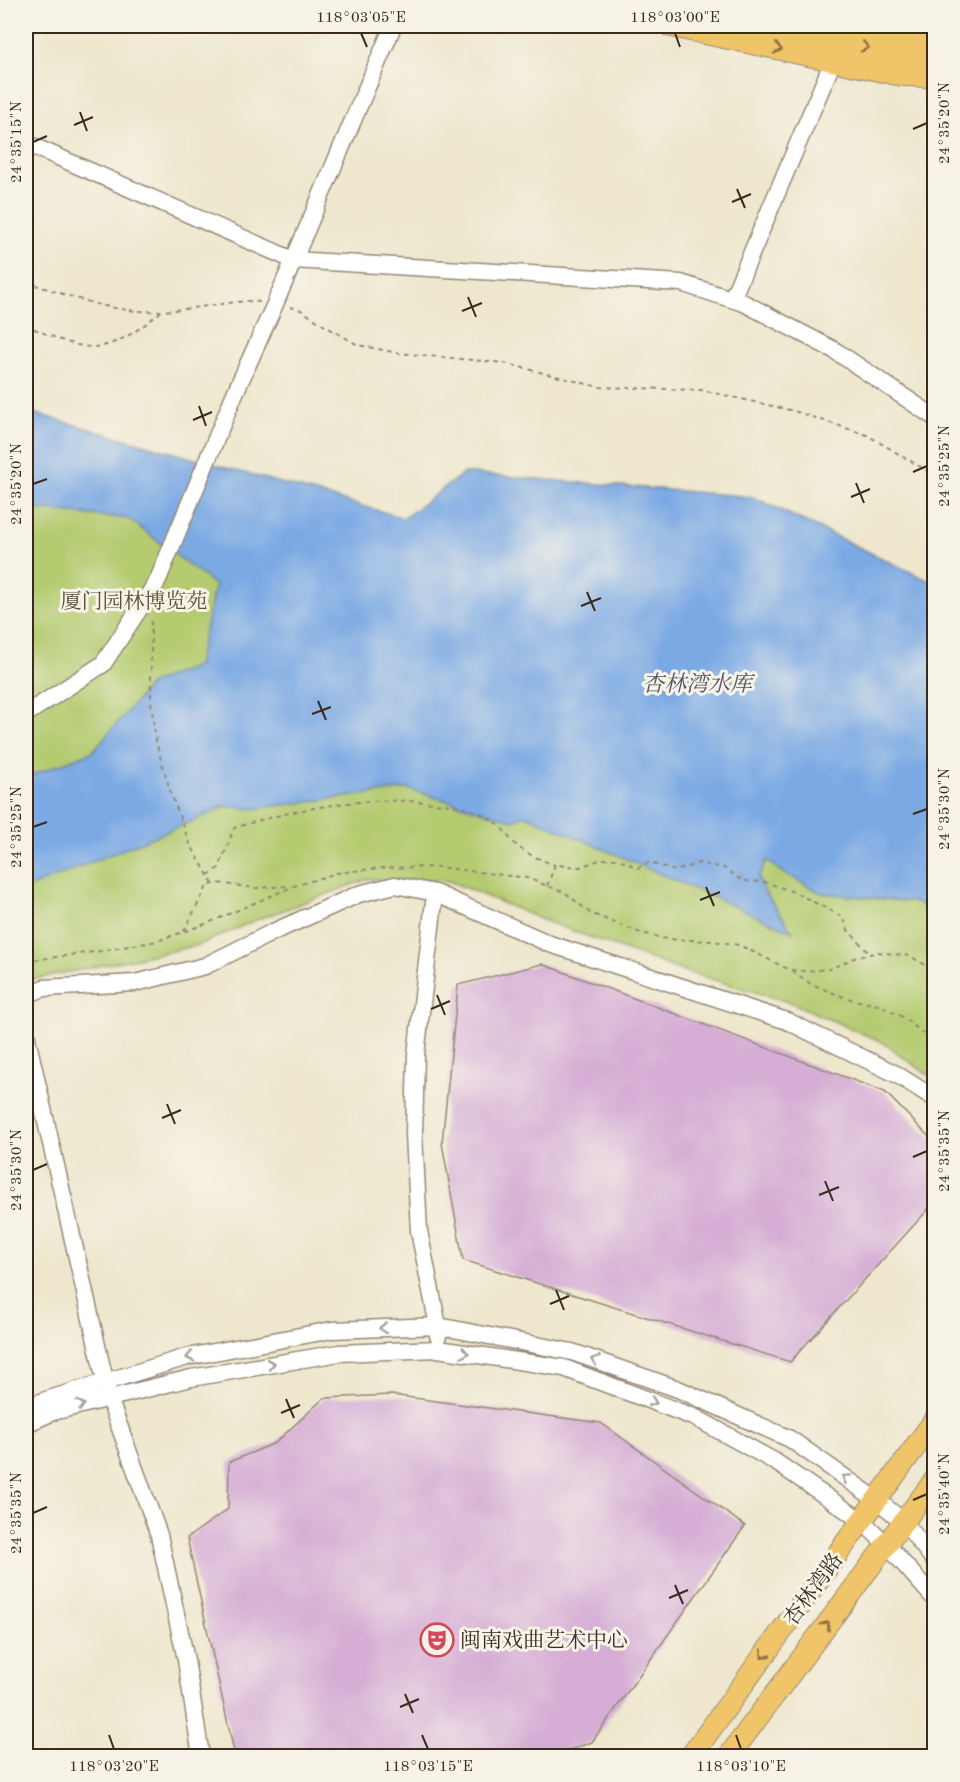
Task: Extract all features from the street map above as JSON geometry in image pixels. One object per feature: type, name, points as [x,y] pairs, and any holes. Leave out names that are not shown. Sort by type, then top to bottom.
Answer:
[{"type":"highway","points":[[767,26],[896,54],[934,57]]},
{"type":"highway","points":[[876,26],[934,34]]},
{"type":"main road","points":[[674,27],[900,75],[934,77]]},
{"type":"main road","name":"杏林湾路","points":[[691,1756],[934,1421]]},
{"type":"main road","name":"杏林湾路","points":[[729,1756],[834,1613],[905,1523],[934,1481]]},
{"type":"street","points":[[26,714],[103,664],[157,582],[235,393],[393,26]]},
{"type":"street","points":[[732,299],[833,61]]},
{"type":"street","points":[[26,142],[293,260],[681,284],[732,299],[834,350],[934,417]]},
{"type":"street","points":[[26,995],[44,988],[135,983],[205,966],[273,932],[348,899],[395,885],[435,893],[550,944],[787,1021],[896,1074],[934,1098]]},
{"type":"street","points":[[435,893],[416,1055],[414,1134],[419,1231],[438,1326],[438,1349]]},
{"type":"street","points":[[26,1034],[107,1390],[159,1535],[186,1660],[201,1756]]},
{"type":"street","points":[[26,1424],[187,1358],[332,1330],[438,1326],[572,1352],[678,1389],[790,1439],[878,1500],[905,1523],[934,1560]]},
{"type":"street","points":[[26,1408],[107,1390],[339,1353],[438,1349],[564,1368],[696,1418],[774,1461],[862,1521],[887,1545],[934,1598]]},
{"type":"path","points":[[26,282],[105,306],[130,310],[164,310],[248,301],[275,304],[301,310],[324,327],[358,345],[398,353],[504,363],[599,387],[701,390],[794,411],[867,435],[934,475]]},
{"type":"path","points":[[26,326],[85,347],[118,340],[141,328],[164,310]]},
{"type":"path","points":[[144,601],[151,612],[151,702],[156,742],[171,794],[190,844],[213,884]]},
{"type":"path","points":[[208,875],[219,868],[234,828],[266,818],[362,801],[402,799],[446,804],[475,811],[500,825],[515,845],[535,858],[555,865],[580,867],[602,859],[619,859],[638,868],[649,861],[675,871],[699,863],[724,868],[743,881],[765,882],[794,892],[843,917],[848,930],[870,954]]},
{"type":"path","points":[[547,886],[555,865]]},
{"type":"path","points":[[184,932],[207,886],[218,883],[255,888],[294,886]]},
{"type":"path","points":[[790,970],[828,991],[846,998],[882,1006],[906,1019],[934,1043]]},
{"type":"green space","name":"厦门园林博览苑","points":[[26,474],[253,520],[231,736],[26,822]]},
{"type":"green space","points":[[228,754],[934,884],[934,1079],[882,1042],[792,1003],[677,969],[543,920],[449,881],[368,879],[256,920],[199,945],[26,981],[26,845]]},
{"type":"water","name":"杏林湾水库","points":[[26,411],[404,518],[464,473],[753,497],[934,583],[934,911],[914,902],[821,893],[780,871],[767,860],[758,878],[766,894],[793,932],[526,815],[512,820],[408,789],[252,809],[225,806],[26,889],[26,777],[92,752],[152,683],[197,666],[215,585],[129,519],[26,508]]},
{"type":"building","points":[[542,964],[885,1092],[934,1142],[934,1203],[790,1362],[463,1260],[442,1143],[458,985]]},
{"type":"building","name":"闽南戏曲艺术中心","points":[[391,1395],[601,1423],[745,1526],[592,1742],[553,1756],[235,1756],[187,1538],[228,1509],[229,1462],[275,1443],[324,1398]]},
{"type":"place","name":"闽南戏曲艺术中心","points":[[437,1640]]}]
